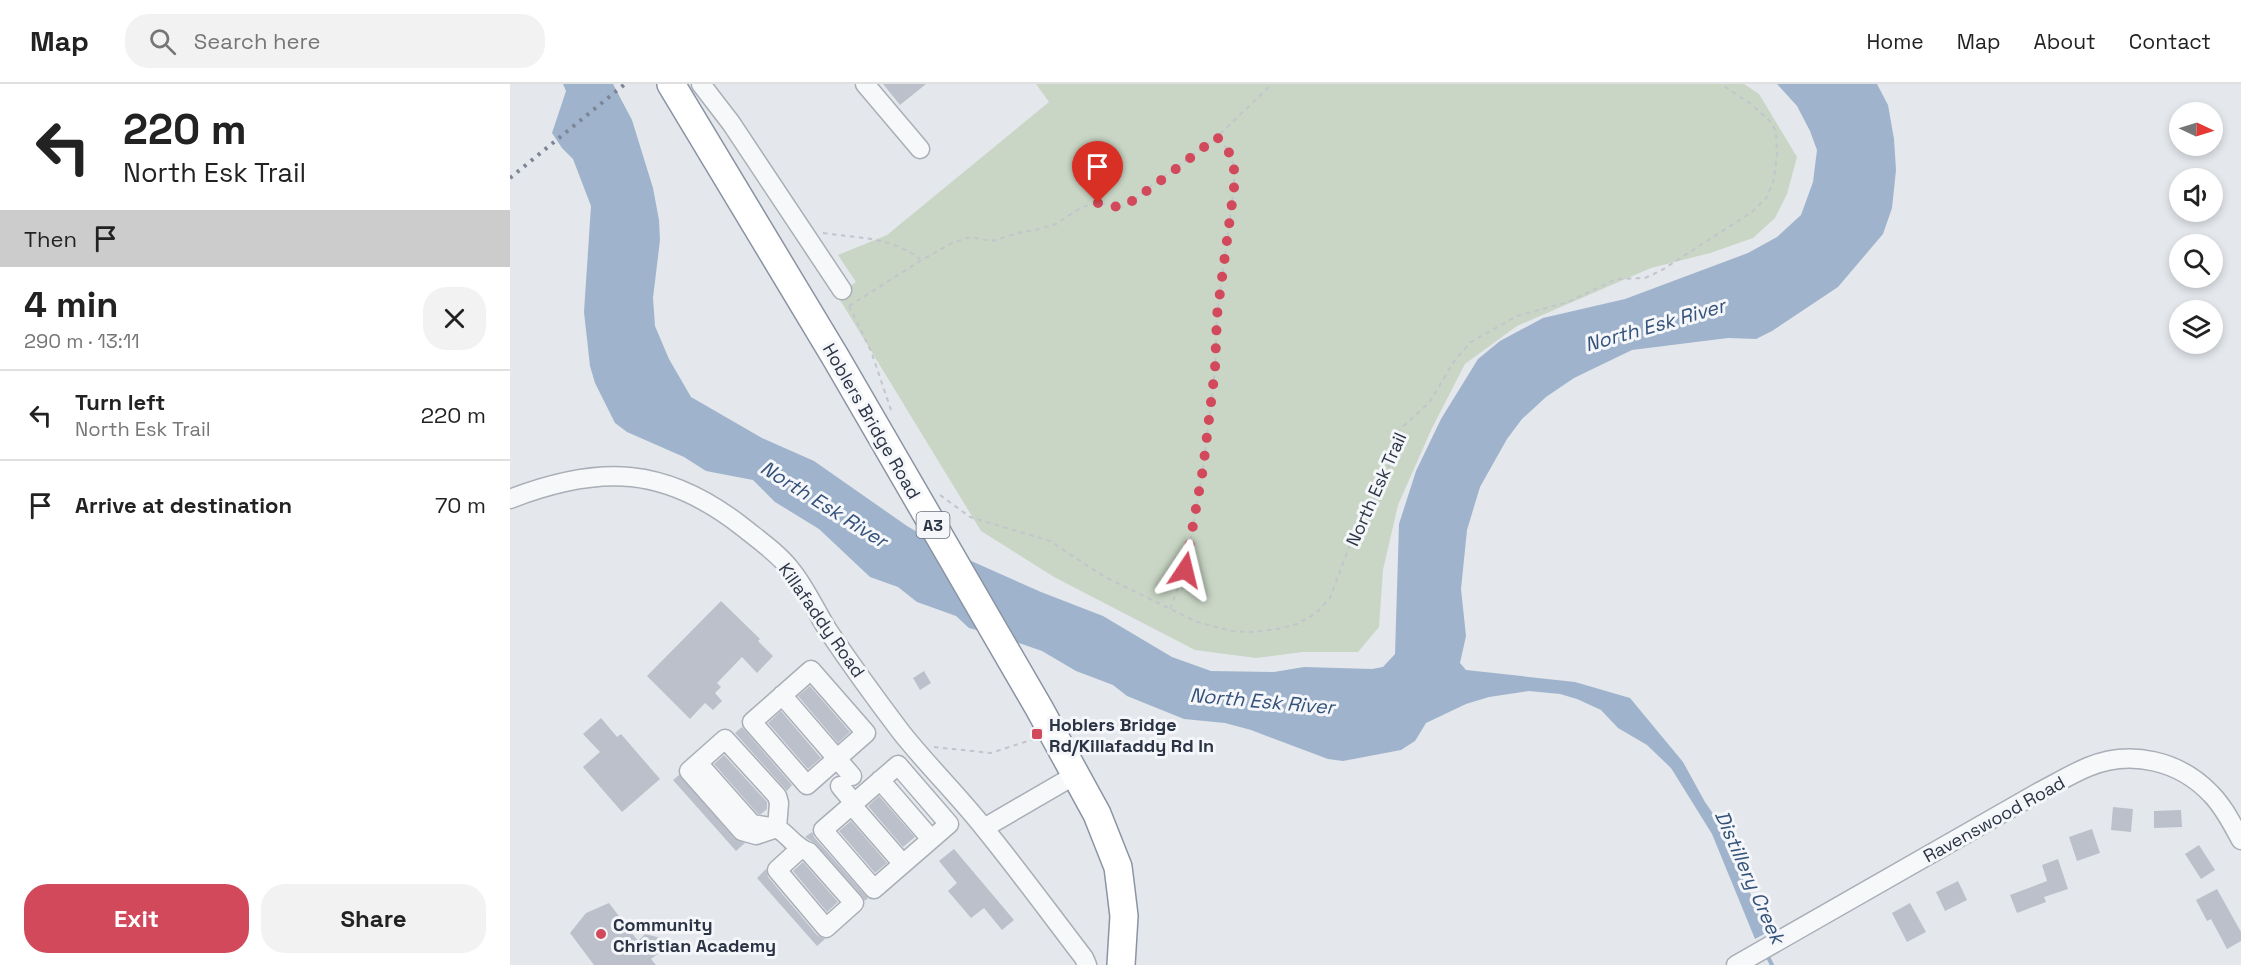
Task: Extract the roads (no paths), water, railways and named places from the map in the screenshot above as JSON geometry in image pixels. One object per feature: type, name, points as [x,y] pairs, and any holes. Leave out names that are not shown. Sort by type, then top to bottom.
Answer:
[{"type":"highway","name":"Hoblers Bridge Road","points":[[684,86],[836,358],[1098,814],[1118,867],[1124,916],[1121,965]]},
{"type":"street","points":[[865,84],[921,149]]},
{"type":"street","points":[[684,86],[731,123],[846,298]]},
{"type":"street","name":"Killafaddy Road","points":[[510,499],[546,485],[581,477],[617,474],[649,479],[675,487],[724,512],[753,534],[791,570],[829,631],[902,732],[984,828],[1084,958],[1087,965]]},
{"type":"street","points":[[811,670],[866,733],[837,758],[807,784],[752,722],[811,670]]},
{"type":"street","points":[[782,695],[837,758],[856,810],[903,864]]},
{"type":"street","points":[[782,831],[756,835],[742,831],[689,771],[725,739],[777,796],[782,831],[800,849]]},
{"type":"street","name":"Ravenswood Road","points":[[1736,965],[2039,792],[2089,766],[2104,762],[2143,759],[2159,762],[2197,780],[2212,795],[2229,818],[2241,840]]},
{"type":"street","points":[[898,765],[949,824],[874,889],[824,830],[854,803],[898,765]]},
{"type":"street","points":[[984,828],[1077,774]]},
{"type":"water","name":"North Esk River","points":[[563,84],[613,84],[632,120],[653,188],[659,220],[660,240],[653,298],[655,326],[669,359],[691,397],[762,438],[814,461],[907,526],[951,552],[1041,592],[1103,616],[1172,657],[1211,671],[1274,672],[1304,667],[1372,669],[1383,667],[1395,654],[1399,524],[1416,471],[1441,419],[1478,359],[1500,341],[1543,318],[1625,299],[1748,253],[1777,237],[1801,215],[1813,182],[1817,150],[1797,106],[1777,84],[1877,84],[1888,105],[1894,139],[1896,170],[1892,208],[1883,234],[1838,287],[1772,331],[1756,339],[1728,338],[1632,350],[1574,378],[1546,397],[1522,419],[1507,439],[1480,487],[1467,530],[1461,589],[1466,636],[1460,663],[1466,670],[1575,682],[1630,698],[1683,762],[1705,802],[1725,831],[1734,862],[1749,890],[1766,933],[1755,939],[1712,834],[1671,768],[1647,745],[1618,728],[1601,710],[1577,699],[1560,694],[1529,691],[1489,697],[1466,704],[1426,723],[1415,741],[1401,750],[1343,761],[1328,759],[1251,730],[1225,723],[1184,719],[1127,696],[1113,685],[1076,671],[1042,651],[969,628],[956,616],[917,602],[898,587],[870,577],[819,529],[775,502],[753,480],[706,471],[684,457],[627,432],[615,423],[595,383],[590,366],[584,312],[591,206],[573,159],[552,133],[566,91]]},
{"type":"waterway","name":"Distillery Creek","points":[[1767,955],[1772,965]]},
{"type":"railway","points":[[510,178],[625,84]]},
{"type":"place","name":"Hoblers Bridge Rd/Killafaddy Rd In","points":[[1037,734]]},
{"type":"place","name":"Community Christian Academy","points":[[601,934]]}]
